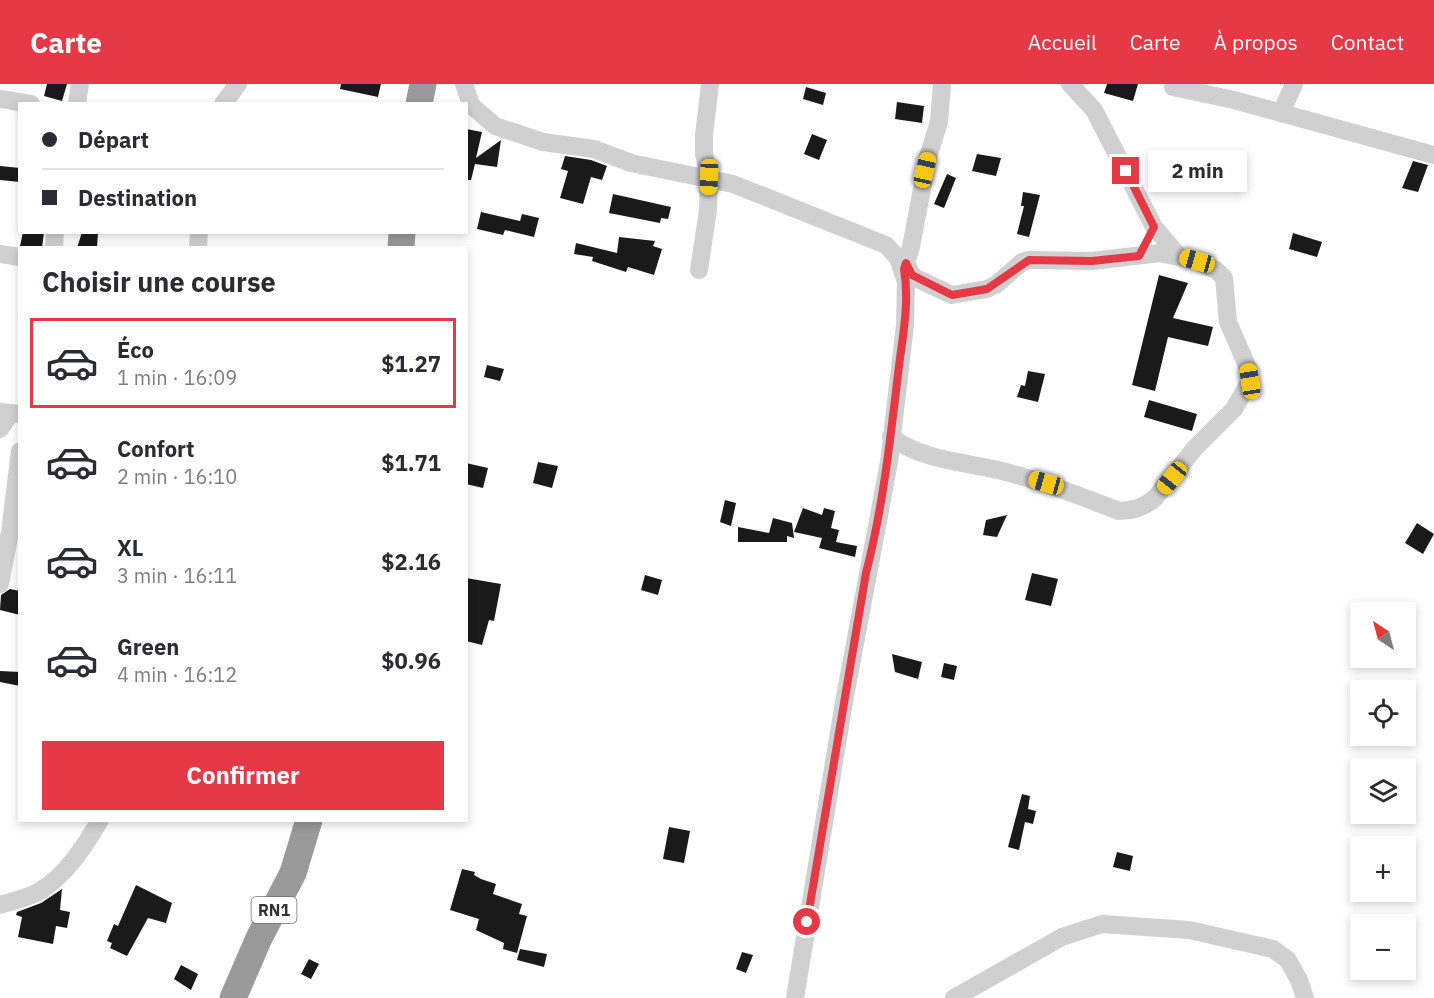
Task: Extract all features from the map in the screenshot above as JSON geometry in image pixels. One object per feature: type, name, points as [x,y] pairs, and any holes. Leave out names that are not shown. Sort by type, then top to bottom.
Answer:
[{"type":"highway","points":[[419,102],[423,84]]},
{"type":"highway","name":"RN1","points":[[233,998],[259,938],[293,873],[308,822]]},
{"type":"street","points":[[77,102],[80,84]]},
{"type":"street","points":[[224,102],[238,84]]},
{"type":"street","points":[[464,84],[471,105],[495,126],[543,142],[594,149],[631,163],[709,177],[834,222],[886,245],[912,275],[952,295],[987,289],[1029,260],[1092,261],[1160,253],[1178,255],[1216,270],[1224,278],[1228,322],[1248,368],[1250,381],[1234,409],[1195,448],[1147,505],[1119,511],[1066,489],[911,450],[891,437]]},
{"type":"street","points":[[699,270],[708,210],[709,177],[704,154],[710,84]]},
{"type":"street","points":[[795,998],[866,573],[879,524],[905,325],[905,266],[928,158],[939,122],[942,84]]},
{"type":"street","points":[[1070,84],[1086,100],[1105,129],[1154,227],[1178,255]]},
{"type":"street","points":[[1281,113],[1294,84]]},
{"type":"street","points":[[1173,87],[1281,113],[1434,155]]},
{"type":"street","points":[[0,99],[18,102]]},
{"type":"street","points":[[1139,256],[1154,227]]},
{"type":"street","points":[[0,254],[18,257]]},
{"type":"street","points":[[0,429],[10,413]]},
{"type":"street","points":[[0,584],[9,539],[18,467]]},
{"type":"street","points":[[0,904],[39,892],[54,880],[72,862],[99,822]]},
{"type":"street","points":[[954,998],[1062,937],[1102,924],[1179,929],[1273,949],[1288,960],[1299,980],[1305,998]]},
{"type":"building","points":[[47,84],[67,84],[62,101],[44,96]]},
{"type":"building","points":[[341,84],[381,84],[378,97],[340,89]]},
{"type":"building","points":[[1107,84],[1138,84],[1133,101],[1104,93]]},
{"type":"building","points":[[806,87],[826,93],[823,105],[803,99]]},
{"type":"building","points":[[897,102],[924,106],[922,123],[895,119]]},
{"type":"building","points":[[468,129],[482,132],[476,158],[501,140],[497,167],[475,164],[471,180],[468,180]]},
{"type":"building","points":[[812,134],[827,140],[819,160],[804,154]]},
{"type":"building","points":[[977,154],[1001,158],[996,176],[972,171]]},
{"type":"building","points":[[565,156],[591,160],[607,166],[602,180],[591,177],[583,204],[560,198],[568,171],[561,169]]},
{"type":"building","points":[[1413,161],[1428,165],[1418,192],[1402,188]]},
{"type":"building","points":[[0,166],[18,168],[18,182],[0,180]]},
{"type":"building","points":[[1194,169],[1209,173],[1208,188],[1189,183]]},
{"type":"building","points":[[947,174],[956,178],[944,208],[934,204]]},
{"type":"building","points":[[1023,192],[1040,195],[1029,237],[1017,234],[1024,206],[1021,206]]},
{"type":"building","points":[[613,194],[671,207],[668,219],[661,218],[660,223],[609,213]]},
{"type":"building","points":[[481,212],[520,221],[522,214],[539,218],[534,237],[505,230],[503,235],[477,229]]},
{"type":"building","points":[[1293,233],[1322,242],[1317,257],[1289,249]]},
{"type":"building","points":[[23,234],[44,234],[42,246],[20,246]]},
{"type":"building","points":[[81,234],[98,234],[97,246],[78,246]]},
{"type":"building","points":[[619,237],[655,241],[653,246],[662,249],[654,275],[628,267],[626,272],[592,261],[593,257],[574,254],[576,243],[617,253]]},
{"type":"building","points":[[1159,275],[1188,283],[1173,318],[1213,327],[1208,346],[1168,337],[1155,391],[1132,385]]},
{"type":"building","points":[[487,365],[504,369],[500,381],[484,377]]},
{"type":"building","points":[[1028,371],[1045,374],[1038,402],[1017,397],[1021,385],[1025,386]]},
{"type":"building","points":[[1149,400],[1197,414],[1192,431],[1144,417]]},
{"type":"building","points":[[538,462],[558,466],[552,488],[533,483]]},
{"type":"building","points":[[468,463],[488,468],[483,488],[468,484]]},
{"type":"building","points":[[725,500],[736,503],[731,526],[720,522]]},
{"type":"building","points":[[803,508],[822,515],[824,508],[835,511],[831,528],[839,530],[836,542],[857,546],[855,557],[819,548],[822,538],[794,532]]},
{"type":"building","points":[[1007,515],[997,537],[983,535],[986,520]]},
{"type":"building","points":[[773,518],[792,523],[794,538],[787,536],[787,542],[738,542],[738,527],[769,533]]},
{"type":"building","points":[[1417,523],[1434,534],[1423,554],[1405,543]]},
{"type":"building","points":[[1032,573],[1058,579],[1051,606],[1025,600]]},
{"type":"building","points":[[645,575],[662,580],[658,595],[641,590]]},
{"type":"building","points":[[468,578],[501,584],[494,621],[489,620],[482,645],[468,642]]},
{"type":"building","points":[[10,589],[18,591],[18,614],[0,610],[1,595]]},
{"type":"building","points":[[892,654],[922,662],[918,679],[895,672]]},
{"type":"building","points":[[944,663],[957,666],[954,680],[941,677]]},
{"type":"building","points":[[0,671],[18,672],[18,686],[0,682]]},
{"type":"building","points":[[1022,794],[1030,796],[1028,809],[1036,811],[1033,824],[1025,822],[1019,850],[1008,847]]},
{"type":"building","points":[[669,827],[690,831],[684,863],[663,859]]},
{"type":"building","points":[[1117,852],[1133,856],[1130,871],[1113,867]]},
{"type":"building","points":[[462,869],[475,872],[474,875],[481,879],[496,884],[493,894],[522,904],[519,914],[527,916],[517,953],[503,949],[504,943],[476,930],[479,919],[450,910]]},
{"type":"building","points":[[136,885],[172,903],[166,923],[148,918],[127,956],[110,948],[112,943],[107,941],[114,924],[118,926]]},
{"type":"building","points":[[62,889],[60,910],[70,912],[67,928],[56,926],[53,944],[18,937],[22,917],[16,915],[17,912],[41,903]]},
{"type":"building","points":[[520,949],[547,954],[544,967],[517,960]]},
{"type":"building","points":[[742,952],[753,955],[746,973],[736,969]]},
{"type":"building","points":[[309,959],[319,964],[311,979],[301,974]]},
{"type":"building","points":[[181,965],[198,974],[191,990],[174,979]]},
{"type":"route","points":[[807,922],[866,573],[879,524],[889,462],[905,325],[904,269],[906,263],[912,275],[934,287],[949,291],[952,295],[987,289],[997,284],[1022,262],[1029,260],[1041,258],[1078,262],[1139,256],[1154,227],[1126,171]]}]
